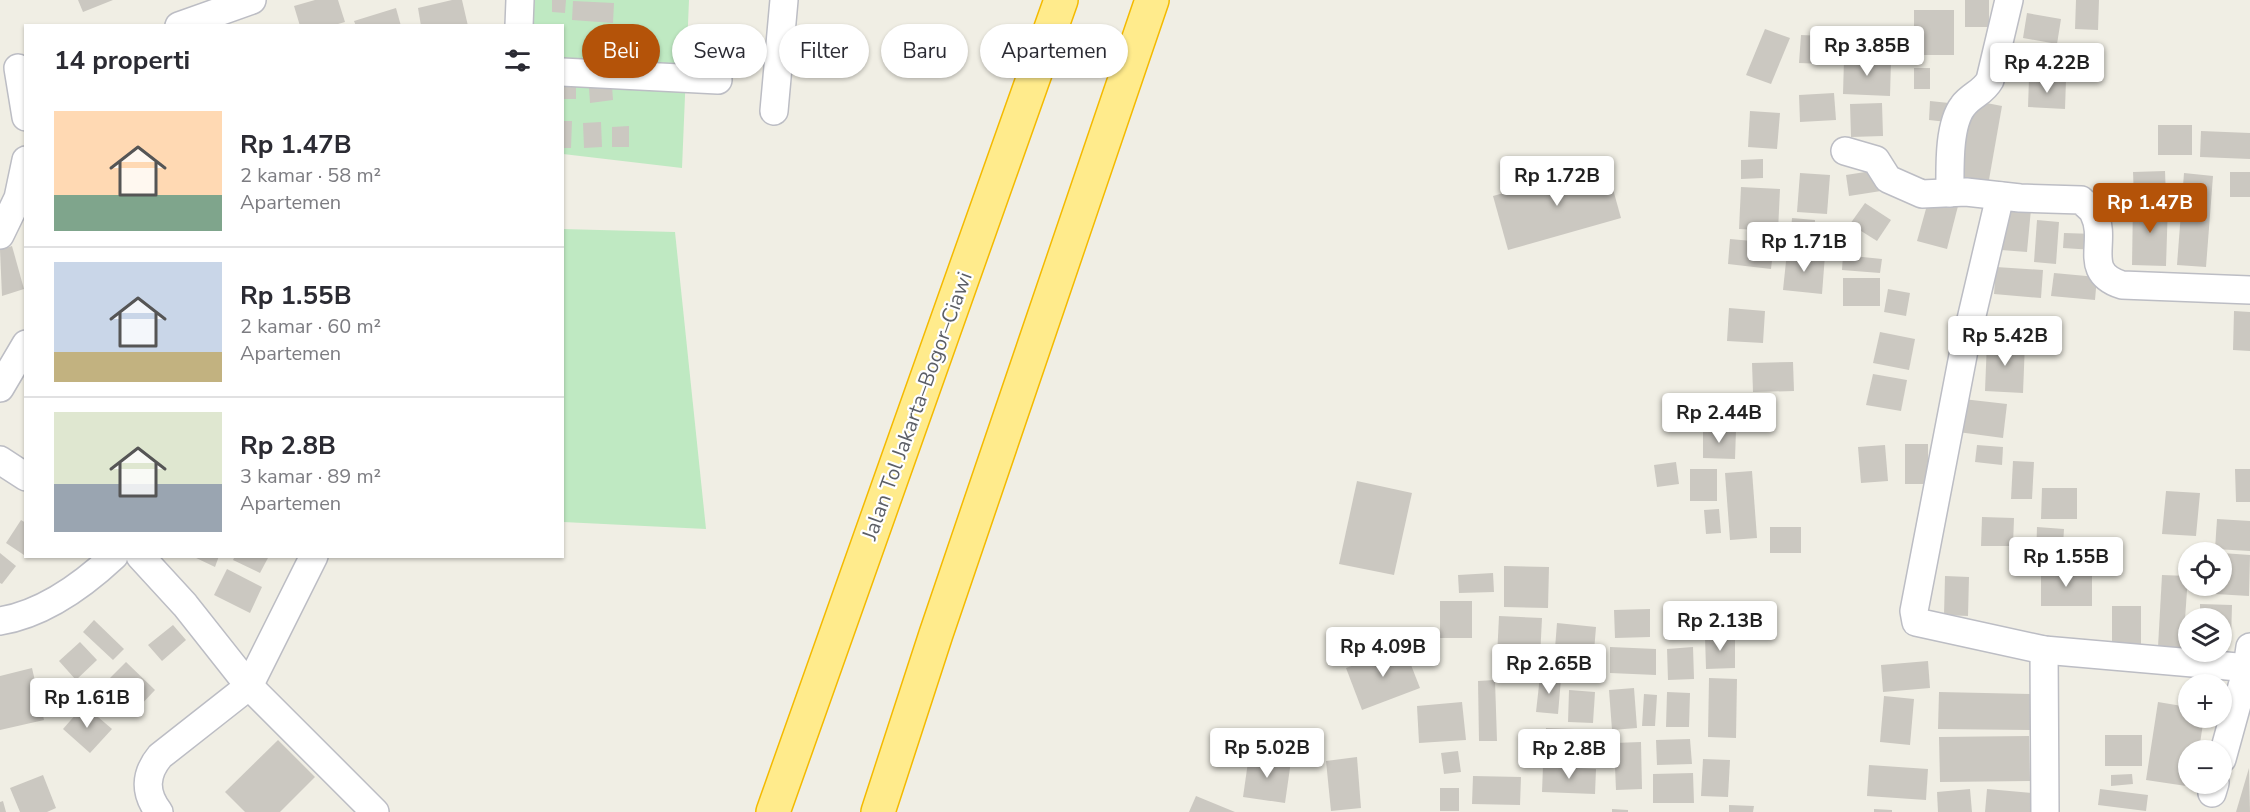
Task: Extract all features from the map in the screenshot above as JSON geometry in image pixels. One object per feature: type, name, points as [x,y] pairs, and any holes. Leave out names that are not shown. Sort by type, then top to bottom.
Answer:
[{"type":"highway","name":"Jalan Tol Jakarta–Bogor–Ciawi","points":[[773,812],[1061,0]]},
{"type":"highway","points":[[878,812],[939,622],[1152,0]]},
{"type":"street","points":[[519,24],[520,0]]},
{"type":"street","points":[[774,111],[784,0]]},
{"type":"street","points":[[1950,193],[1950,151],[1959,111],[1964,103],[1984,90],[1990,81],[2009,0]]},
{"type":"street","points":[[186,24],[244,7]]},
{"type":"street","points":[[14,70],[24,109]]},
{"type":"street","points":[[564,72],[718,80]]},
{"type":"street","points":[[1845,151],[1876,160],[1888,179],[1905,189],[1922,195],[1950,193],[2081,200],[2094,212],[2098,226],[2100,271],[2109,281],[2122,285],[2250,290]]},
{"type":"street","points":[[0,235],[18,198],[24,170]]},
{"type":"street","points":[[2000,196],[1965,345],[1914,611],[1916,622],[2044,650],[2249,661],[2227,740]]},
{"type":"street","points":[[0,388],[24,347]]},
{"type":"street","points":[[0,460],[24,476]]},
{"type":"street","points":[[0,621],[39,608],[78,587],[112,558]]},
{"type":"street","points":[[142,558],[178,597],[249,686],[362,808]]},
{"type":"street","points":[[159,812],[148,788],[149,769],[160,756],[249,686],[313,558]]},
{"type":"street","points":[[2044,650],[2045,812]]},
{"type":"green space","points":[[532,0],[689,0],[688,24],[672,24],[672,78],[686,78],[682,168],[564,154],[564,24],[530,24]]},
{"type":"green space","points":[[564,229],[675,232],[706,529],[564,522]]},
{"type":"building","points":[[78,0],[113,0],[83,12]]},
{"type":"building","points":[[315,0],[338,0],[345,22],[299,24],[294,6]]},
{"type":"building","points":[[462,0],[468,24],[421,24],[418,8]]},
{"type":"building","points":[[552,0],[566,0],[565,13],[552,12]]},
{"type":"building","points":[[1965,0],[1989,0],[1989,27],[1965,27]]},
{"type":"building","points":[[2076,0],[2099,0],[2098,30],[2075,29]]},
{"type":"building","points":[[573,1],[614,3],[613,23],[572,20]]},
{"type":"building","points":[[396,8],[400,24],[355,24],[354,21]]},
{"type":"building","points":[[1914,10],[1954,10],[1954,55],[1914,55]]},
{"type":"building","points":[[2027,13],[2061,19],[2057,44],[2023,38]]},
{"type":"building","points":[[1765,29],[1790,38],[1771,84],[1746,75]]},
{"type":"building","points":[[1801,35],[1825,36],[1823,64],[1799,63]]},
{"type":"building","points":[[1844,59],[1891,61],[1890,96],[1843,94]]},
{"type":"building","points":[[1914,68],[1930,68],[1930,89],[1914,89]]},
{"type":"building","points":[[2029,78],[2066,80],[2065,109],[2028,107]]},
{"type":"building","points":[[564,84],[576,84],[576,99],[564,99]]},
{"type":"building","points":[[612,86],[613,100],[590,103],[589,88]]},
{"type":"building","points":[[1834,93],[1836,120],[1800,122],[1799,95]]},
{"type":"building","points":[[1971,100],[2002,106],[1987,191],[1956,186]]},
{"type":"building","points":[[1930,101],[1949,103],[1947,122],[1929,120]]},
{"type":"building","points":[[1882,103],[1883,136],[1851,137],[1850,104]]},
{"type":"building","points":[[1750,111],[1780,113],[1777,149],[1748,147]]},
{"type":"building","points":[[564,121],[572,121],[571,148],[564,148]]},
{"type":"building","points":[[601,122],[602,147],[584,148],[583,123]]},
{"type":"building","points":[[2158,125],[2192,125],[2192,155],[2158,155]]},
{"type":"building","points":[[629,126],[629,147],[612,147],[612,127]]},
{"type":"building","points":[[2201,131],[2250,133],[2250,159],[2200,157]]},
{"type":"building","points":[[1763,159],[1763,178],[1741,179],[1741,160]]},
{"type":"building","points":[[1606,164],[1621,218],[1508,250],[1493,196]]},
{"type":"building","points":[[1878,170],[1881,191],[1849,196],[1846,175]]},
{"type":"building","points":[[2165,171],[2166,196],[2134,197],[2133,172]]},
{"type":"building","points":[[2230,172],[2250,172],[2250,197],[2230,197]]},
{"type":"building","points":[[1800,173],[1830,175],[1827,214],[1797,212]]},
{"type":"building","points":[[2184,173],[2213,176],[2206,267],[2177,265]]},
{"type":"building","points":[[1741,187],[1780,189],[1778,231],[1739,229]]},
{"type":"building","points":[[1929,198],[1958,206],[1947,249],[1917,241]]},
{"type":"building","points":[[2133,202],[2168,203],[2166,266],[2132,265]]},
{"type":"building","points":[[1865,203],[1891,220],[1877,241],[1850,224]]},
{"type":"building","points":[[2005,206],[2031,209],[2027,252],[2001,250]]},
{"type":"building","points":[[1792,218],[1815,220],[1814,246],[1790,244]]},
{"type":"building","points":[[2037,220],[2059,222],[2056,264],[2034,262]]},
{"type":"building","points":[[2064,233],[2095,234],[2094,250],[2063,248]]},
{"type":"building","points":[[1730,239],[1774,243],[1771,269],[1728,264]]},
{"type":"building","points":[[12,246],[24,289],[2,296],[0,250]]},
{"type":"building","points":[[1787,252],[1825,255],[1822,294],[1783,290]]},
{"type":"building","points":[[1843,255],[1882,259],[1880,273],[1842,270]]},
{"type":"building","points":[[1996,267],[2043,270],[2041,298],[1994,294]]},
{"type":"building","points":[[2054,273],[2097,277],[2095,300],[2051,296]]},
{"type":"building","points":[[1843,278],[1880,278],[1880,306],[1843,306]]},
{"type":"building","points":[[1888,289],[1910,293],[1906,316],[1884,312]]},
{"type":"building","points":[[1729,308],[1765,311],[1763,343],[1727,341]]},
{"type":"building","points":[[2234,311],[2250,312],[2250,351],[2233,350]]},
{"type":"building","points":[[1880,332],[1915,339],[1909,370],[1873,363]]},
{"type":"building","points":[[1987,341],[2025,343],[2023,393],[1985,391]]},
{"type":"building","points":[[1793,362],[1794,391],[1753,392],[1752,363]]},
{"type":"building","points":[[1873,374],[1907,380],[1901,411],[1866,405]]},
{"type":"building","points":[[1963,399],[2007,404],[2003,438],[1958,432]]},
{"type":"building","points":[[1703,428],[1736,430],[1735,459],[1703,458]]},
{"type":"building","points":[[1905,444],[1928,444],[1928,484],[1905,484]]},
{"type":"building","points":[[1885,445],[1888,481],[1861,483],[1858,447]]},
{"type":"building","points":[[1977,445],[2003,447],[2002,465],[1975,462]]},
{"type":"building","points":[[2013,461],[2034,462],[2032,499],[2011,499]]},
{"type":"building","points":[[1676,462],[1679,484],[1657,487],[1654,465]]},
{"type":"building","points":[[1690,469],[1717,469],[1717,501],[1690,501]]},
{"type":"building","points":[[2235,469],[2250,469],[2250,502],[2236,502]]},
{"type":"building","points":[[1752,471],[1757,538],[1730,540],[1725,473]]},
{"type":"building","points":[[1357,481],[1412,493],[1394,575],[1339,564]]},
{"type":"building","points":[[2042,488],[2077,488],[2077,519],[2041,519]]},
{"type":"building","points":[[2166,491],[2200,493],[2196,536],[2162,534]]},
{"type":"building","points":[[1719,509],[1721,533],[1706,534],[1704,510]]},
{"type":"building","points":[[1982,517],[2014,518],[2013,546],[1981,546]]},
{"type":"building","points":[[2217,519],[2250,521],[2250,551],[2232,550],[2232,542],[2215,542]]},
{"type":"building","points":[[21,520],[24,522],[24,555],[6,543]]},
{"type":"building","points":[[1770,527],[1801,527],[1801,553],[1770,553]]},
{"type":"building","points":[[2037,527],[2064,529],[2062,560],[2036,558]]},
{"type":"building","points":[[0,553],[16,566],[2,584],[0,583]]},
{"type":"building","points":[[2232,554],[2250,555],[2249,596],[2232,595]]},
{"type":"building","points":[[196,558],[218,558],[215,567]]},
{"type":"building","points":[[234,558],[268,558],[260,573],[233,560]]},
{"type":"building","points":[[1504,566],[1549,567],[1548,608],[1504,607]]},
{"type":"building","points":[[227,569],[262,587],[250,613],[214,595]]},
{"type":"building","points":[[2041,571],[2092,571],[2092,606],[2041,606]]},
{"type":"building","points":[[1493,573],[1494,592],[1459,593],[1458,575]]},
{"type":"building","points":[[2162,575],[2178,576],[2178,596],[2187,596],[2186,608],[2178,608],[2178,648],[2158,647]]},
{"type":"building","points":[[1945,576],[1969,577],[1968,616],[1944,615]]},
{"type":"building","points":[[1440,601],[1472,601],[1472,638],[1440,638]]},
{"type":"building","points":[[2200,604],[2232,605],[2232,608],[2200,608]]},
{"type":"building","points":[[2112,606],[2141,606],[2141,647],[2112,647]]},
{"type":"building","points":[[1650,609],[1650,637],[1615,638],[1614,610]]},
{"type":"building","points":[[1499,616],[1542,618],[1540,658],[1497,657]]},
{"type":"building","points":[[94,620],[124,649],[113,660],[83,632]]},
{"type":"building","points":[[1557,623],[1596,627],[1593,664],[1554,661]]},
{"type":"building","points":[[173,625],[186,640],[162,661],[148,645]]},
{"type":"building","points":[[1735,635],[1735,668],[1706,669],[1705,636]]},
{"type":"building","points":[[80,642],[97,660],[76,680],[59,661]]},
{"type":"building","points":[[1404,647],[1420,688],[1362,710],[1346,668]]},
{"type":"building","points":[[1610,647],[1656,649],[1656,675],[1610,673]]},
{"type":"building","points":[[1693,647],[1694,679],[1668,680],[1667,649]]},
{"type":"building","points":[[1928,661],[1930,688],[1883,692],[1881,665]]},
{"type":"building","points":[[126,662],[155,690],[136,710],[106,682]]},
{"type":"building","points":[[32,668],[44,720],[0,730],[0,676]]},
{"type":"building","points":[[1540,676],[1561,679],[1558,714],[1536,712]]},
{"type":"building","points":[[1709,678],[1737,679],[1736,738],[1708,737]]},
{"type":"building","points":[[1495,680],[1497,741],[1479,741],[1478,681]]},
{"type":"building","points":[[1634,688],[1637,728],[1612,730],[1609,690]]},
{"type":"building","points":[[1569,690],[1595,692],[1593,723],[1568,722]]},
{"type":"building","points":[[1667,692],[1690,693],[1689,727],[1666,727]]},
{"type":"building","points":[[1939,692],[2030,694],[2030,730],[1938,729]]},
{"type":"building","points":[[1644,694],[1657,695],[1655,726],[1642,726]]},
{"type":"building","points":[[1884,696],[1914,699],[1910,745],[1880,742]]},
{"type":"building","points":[[1462,702],[1466,740],[1419,743],[1417,706]]},
{"type":"building","points":[[2158,702],[2178,705],[2178,728],[2202,728],[2201,740],[2178,740],[2178,785],[2146,780]]},
{"type":"building","points":[[84,705],[112,729],[90,753],[63,729]]},
{"type":"building","points":[[1546,728],[1602,730],[1601,760],[1545,758]]},
{"type":"building","points":[[2105,735],[2142,735],[2142,766],[2105,766]]},
{"type":"building","points":[[2029,736],[2030,781],[1940,782],[1939,737]]},
{"type":"building","points":[[1690,739],[1692,764],[1657,765],[1656,740]]},
{"type":"building","points":[[278,740],[315,777],[280,812],[245,812],[225,792]]},
{"type":"building","points":[[1641,742],[1642,789],[1616,790],[1614,743]]},
{"type":"building","points":[[1458,751],[1461,772],[1444,774],[1441,753]]},
{"type":"building","points":[[1249,755],[1291,761],[1285,803],[1243,797]]},
{"type":"building","points":[[1357,757],[1361,808],[1331,811],[1326,761]]},
{"type":"building","points":[[1703,759],[1730,760],[1728,797],[1701,796]]},
{"type":"building","points":[[1869,765],[1928,769],[1926,800],[1867,796]]},
{"type":"building","points":[[1543,766],[1596,769],[1595,794],[1542,792]]},
{"type":"building","points":[[2249,768],[2250,812],[2236,812]]},
{"type":"building","points":[[1693,773],[1694,803],[1653,803],[1653,774]]},
{"type":"building","points":[[2132,774],[2133,784],[2111,786],[2111,775]]},
{"type":"building","points":[[43,775],[56,808],[47,812],[20,812],[10,788]]},
{"type":"building","points":[[1473,776],[1521,777],[1520,805],[1472,804]]},
{"type":"building","points":[[1440,788],[1459,788],[1459,811],[1440,811]]},
{"type":"building","points":[[1970,789],[1972,812],[1938,812],[1937,792]]},
{"type":"building","points":[[1987,789],[2032,793],[2031,812],[1985,812]]},
{"type":"building","points":[[2100,789],[2148,795],[2146,811],[2098,805]]},
{"type":"building","points":[[1196,796],[1235,812],[1189,812]]},
{"type":"building","points":[[3,801],[6,812],[0,812],[0,802]]},
{"type":"building","points":[[1729,805],[1754,806],[1753,812],[1729,812]]},
{"type":"building","points":[[1612,809],[1628,810],[1628,812],[1612,812]]},
{"type":"building","points":[[1874,809],[1892,810],[1892,812],[1874,812]]}]
